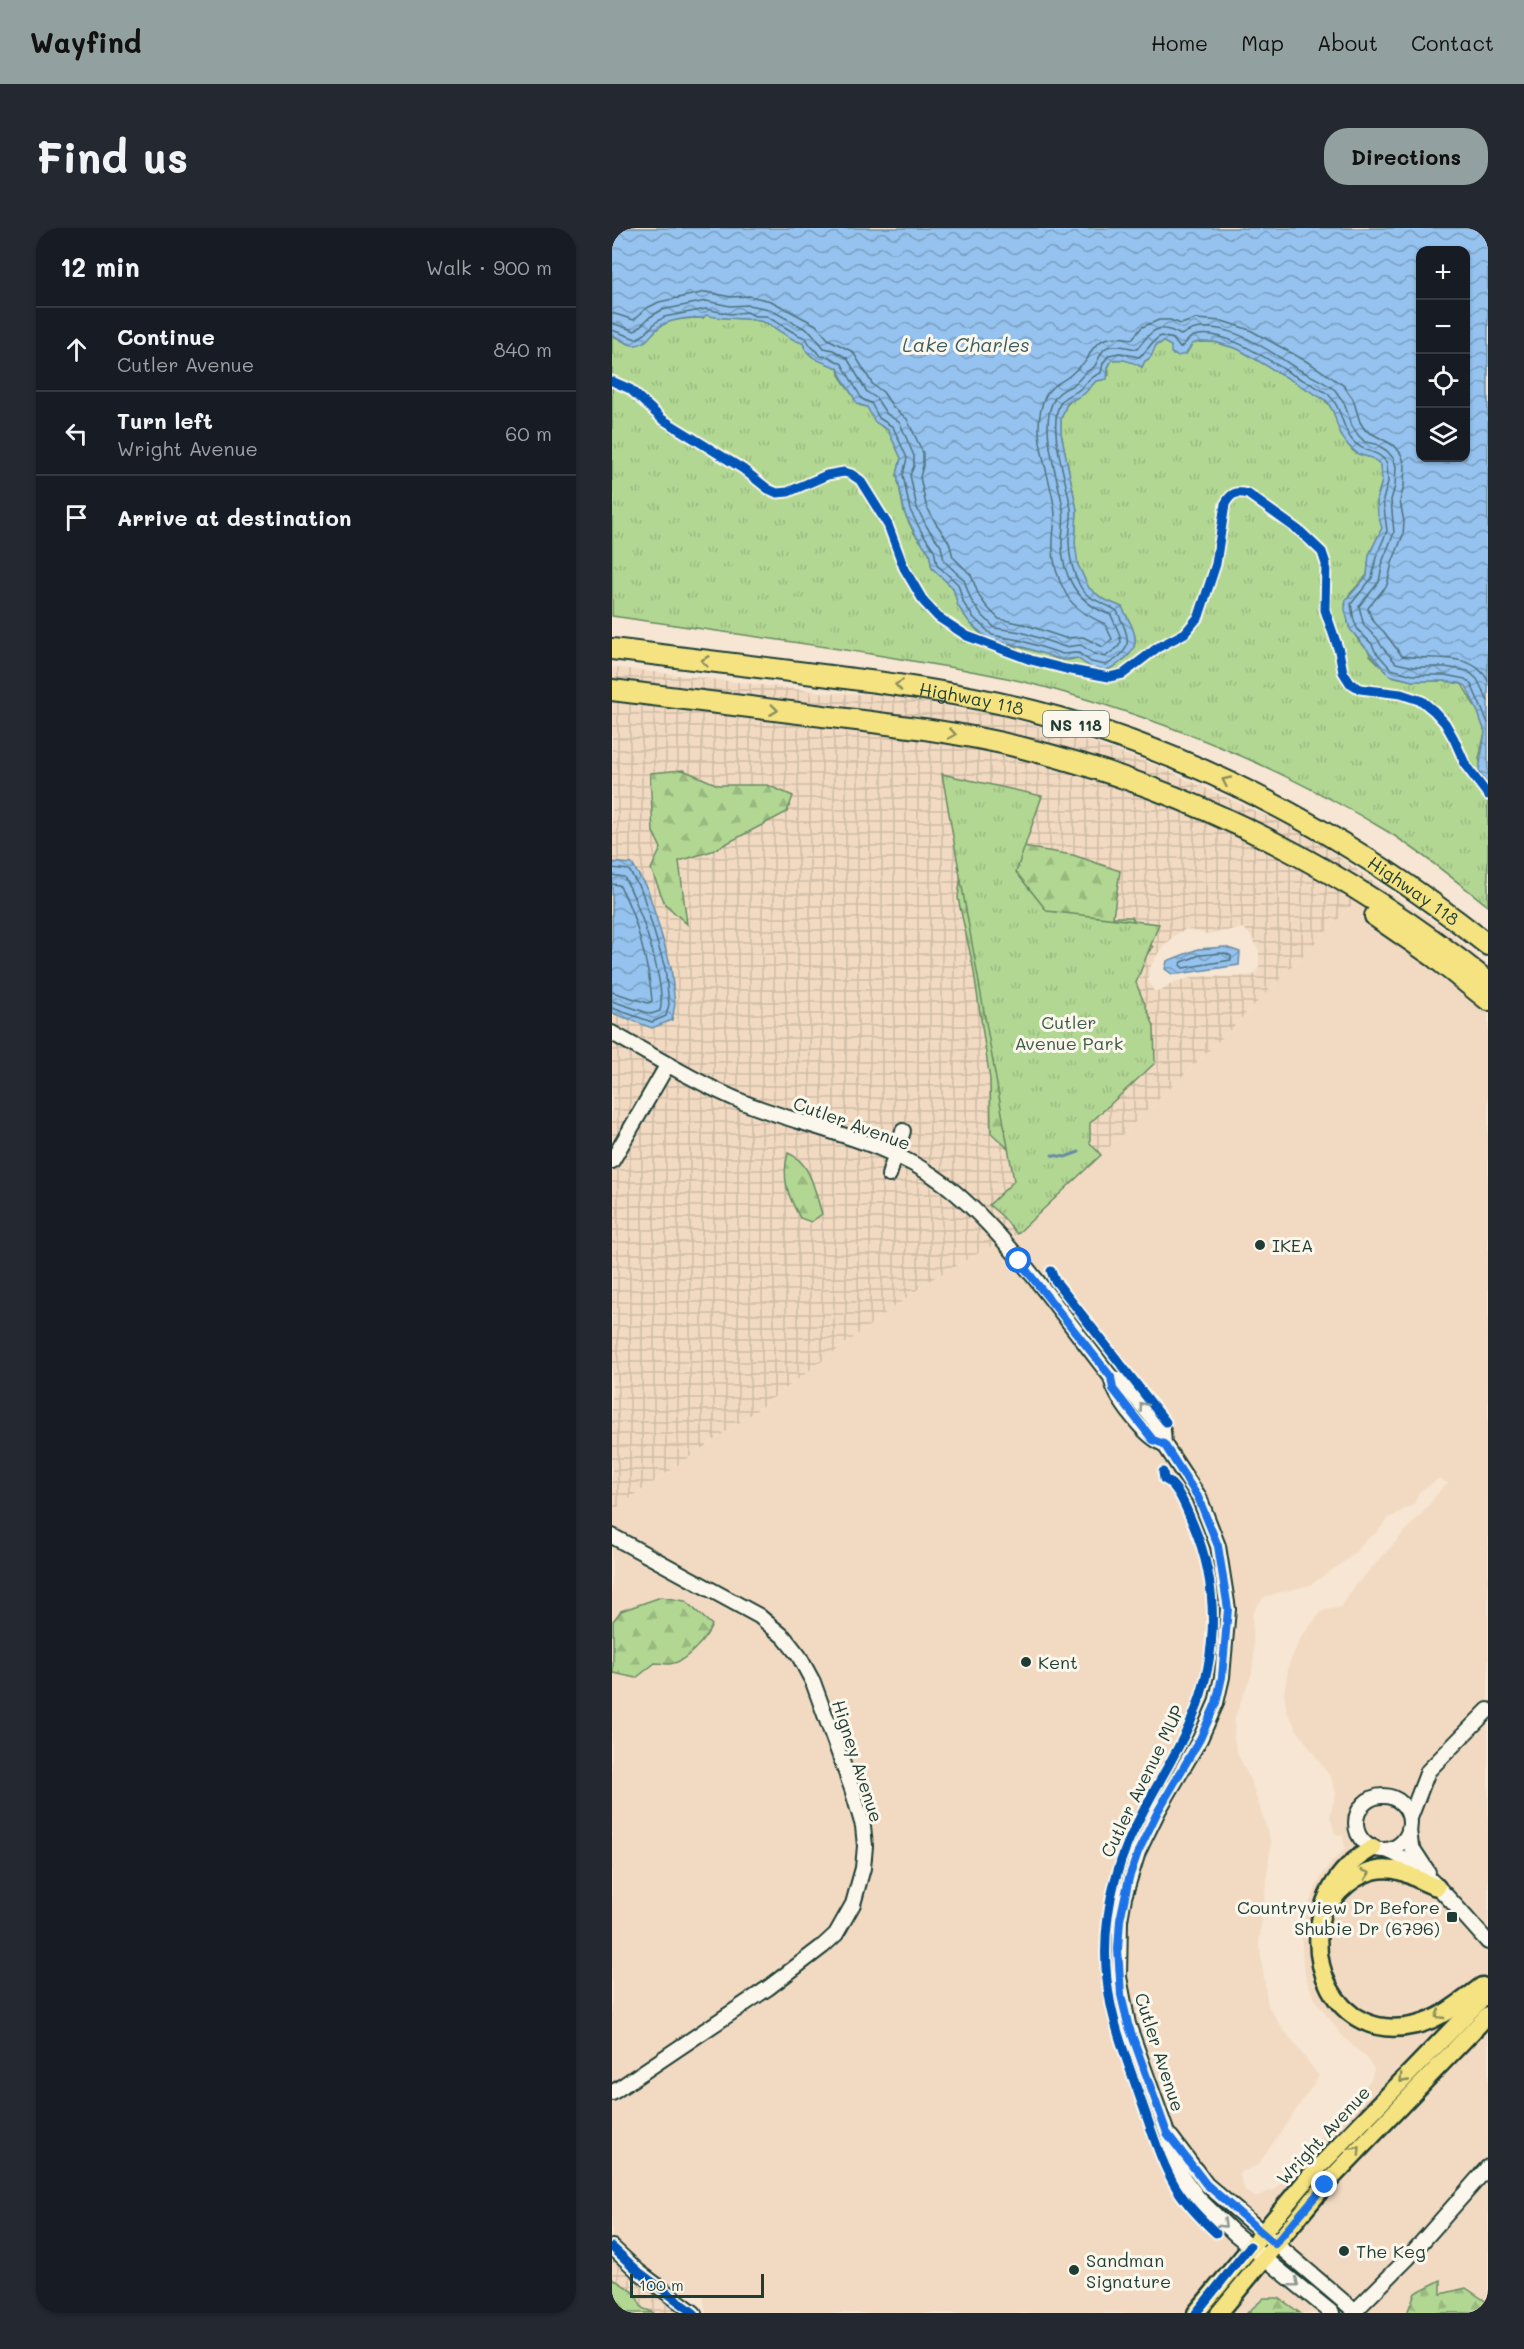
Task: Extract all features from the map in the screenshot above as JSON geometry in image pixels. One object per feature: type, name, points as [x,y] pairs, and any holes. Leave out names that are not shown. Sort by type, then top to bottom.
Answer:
[{"type":"highway","name":"Highway 118","points":[[612,649],[901,685],[993,702],[1057,718],[1125,739],[1196,767],[1258,796],[1342,842],[1425,897],[1488,945]]},
{"type":"highway","name":"Highway 118","points":[[612,690],[954,734],[1055,757],[1152,788],[1243,827],[1327,870],[1408,922],[1488,982]]},
{"type":"highway","points":[[1152,788],[1281,857],[1359,905],[1433,956],[1488,1000]]},
{"type":"highway","points":[[1258,796],[1305,814],[1387,862],[1429,890],[1488,936]]},
{"type":"main road","points":[[1379,1849],[1354,1860],[1341,1873],[1330,1890],[1323,1911],[1319,1929],[1321,1968],[1327,1986],[1339,2004],[1357,2018],[1371,2025],[1402,2027],[1434,2019],[1488,1982]]},
{"type":"main road","points":[[1323,1911],[1341,1889],[1365,1873],[1394,1870],[1437,1887]]},
{"type":"main road","name":"Wright Avenue","points":[[1196,2313],[1262,2232],[1352,2131],[1488,1992]]},
{"type":"main road","name":"Wright Avenue","points":[[1219,2313],[1275,2244],[1362,2144],[1488,2015]]},
{"type":"street","name":"Cutler Avenue","points":[[612,1034],[745,1103],[895,1156],[922,1169],[945,1184],[973,1209],[1019,1261],[1111,1377],[1113,1389],[1153,1440],[1164,1444],[1192,1484],[1218,1546],[1228,1609],[1222,1677],[1216,1703],[1200,1739],[1158,1811],[1138,1852],[1129,1878],[1120,1920],[1118,1949],[1121,1995],[1128,2024],[1175,2161],[1194,2192],[1216,2217],[1332,2313]]},
{"type":"street","points":[[612,1161],[668,1064]]},
{"type":"street","points":[[889,1175],[903,1131]]},
{"type":"street","name":"Higney Avenue","points":[[612,1536],[759,1616],[784,1637],[813,1683],[852,1789],[863,1826],[865,1846],[863,1868],[853,1904],[836,1934],[824,1946],[768,1988],[612,2092]]},
{"type":"street","points":[[1379,1849],[1403,1841],[1420,1786],[1428,1772],[1438,1759],[1488,1710]]},
{"type":"street","points":[[1420,1786],[1391,1797],[1370,1798],[1358,1811],[1356,1820],[1360,1837],[1379,1849],[1406,1860],[1437,1887],[1488,1942]]},
{"type":"street","points":[[1391,1797],[1403,1805],[1409,1824],[1411,1846],[1437,1887]]},
{"type":"street","name":"Cutler Avenue","points":[[1167,2133],[1206,2184],[1356,2312]]},
{"type":"street","points":[[1356,2312],[1407,2259],[1488,2167]]},
{"type":"street","points":[[612,2247],[639,2272],[694,2313]]},
{"type":"shaded area","points":[[612,667],[828,693],[894,695],[958,709],[995,714],[1085,740],[1160,767],[1312,837],[1374,882],[1234,1026],[1101,1155],[1090,1143],[1090,1123],[1155,1062],[1154,1026],[1136,983],[1158,924],[1134,921],[1132,917],[1113,917],[1037,849],[1025,847],[1041,796],[942,774],[960,879],[958,898],[973,966],[990,1081],[991,1132],[1008,1148],[1014,1181],[989,1205],[1017,1234],[929,1281],[757,1410],[612,1511],[612,1013],[652,1028],[675,1005],[671,967],[648,890],[620,862],[612,862]],"holes":[[[683,770],[718,785],[767,785],[748,832],[712,851],[679,861],[687,922],[651,869],[662,848],[652,804],[650,774]],[[1244,928],[1253,939],[1259,952],[1259,967],[1254,975],[1199,976],[1174,982],[1161,991],[1154,991],[1148,981],[1149,969],[1159,952],[1174,936],[1186,929],[1207,934]]]},
{"type":"shaded area","points":[[942,774],[1159,924],[1101,1155],[1234,1026],[1374,882],[1449,932],[1488,966],[1488,2303],[1466,2288],[1441,2294],[1441,2280],[1407,2313],[1300,2313],[1279,2298],[1265,2298],[1247,2313],[706,2313],[703,2296],[686,2293],[679,2312],[612,2237],[612,1672],[626,1676],[655,1663],[679,1660],[698,1648],[613,1621],[612,1625],[612,1511],[757,1410],[929,1281],[1017,1234]],"holes":[[[1439,1479],[1448,1483],[1355,1586],[1341,1607],[1322,1611],[1300,1639],[1289,1664],[1284,1694],[1287,1711],[1297,1730],[1331,1778],[1336,1793],[1330,1816],[1335,1834],[1343,1835],[1345,1849],[1321,1877],[1308,1905],[1302,1930],[1305,1975],[1315,2000],[1345,2039],[1367,2058],[1374,2069],[1371,2080],[1288,2176],[1275,2189],[1256,2197],[1245,2191],[1239,2173],[1258,2165],[1319,2076],[1268,2006],[1259,1943],[1271,1842],[1251,1781],[1238,1755],[1234,1739],[1235,1717],[1252,1673],[1254,1655],[1252,1616],[1257,1605],[1266,1596],[1310,1585],[1341,1564],[1376,1533],[1389,1518],[1414,1504],[1419,1492]]]},
{"type":"shaded area","points":[[612,2237],[679,2313],[654,2313],[642,2308],[634,2292],[612,2278]]},
{"type":"green space","points":[[706,314],[721,318],[752,319],[766,323],[803,343],[812,357],[838,368],[839,375],[859,405],[867,407],[882,427],[888,430],[901,458],[897,475],[904,512],[914,533],[929,552],[932,568],[953,588],[958,606],[985,638],[1057,659],[1077,658],[1099,670],[1109,669],[1126,657],[1133,648],[1135,638],[1122,607],[1103,599],[1088,587],[1077,563],[1075,543],[1077,510],[1061,433],[1061,419],[1070,401],[1084,394],[1096,381],[1103,380],[1109,375],[1108,368],[1112,360],[1127,361],[1142,367],[1156,345],[1164,342],[1171,346],[1173,355],[1186,354],[1192,344],[1198,342],[1214,342],[1238,349],[1324,399],[1333,411],[1348,445],[1356,453],[1379,462],[1383,470],[1377,501],[1382,528],[1369,555],[1367,575],[1349,595],[1345,604],[1349,627],[1362,645],[1367,647],[1370,655],[1391,676],[1413,681],[1445,681],[1462,684],[1478,712],[1485,732],[1479,759],[1488,785],[1488,906],[1416,850],[1309,788],[1224,749],[1093,701],[1012,679],[975,672],[612,616],[612,335],[629,344],[640,344],[665,323],[703,318]]},
{"type":"green space","points":[[683,770],[718,785],[767,785],[793,796],[787,812],[712,851],[679,861],[687,924],[665,904],[651,869],[661,848],[653,832],[650,773]]},
{"type":"green space","name":"Cutler Avenue Park","points":[[942,774],[1042,796],[1016,872],[1047,911],[1159,924],[1136,983],[1154,1026],[1155,1063],[1090,1123],[1090,1143],[1101,1155],[1017,1234],[989,1205],[1014,1181]]},
{"type":"green space","points":[[991,842],[1073,855],[1120,871],[1113,917],[1132,917],[1139,934],[1153,947],[1132,970],[1019,1158],[991,1133],[990,1080],[973,966],[958,898],[963,857]]},
{"type":"green space","points":[[788,1153],[802,1163],[814,1187],[822,1214],[811,1222],[800,1218],[789,1195],[785,1171]]},
{"type":"green space","points":[[661,1597],[685,1601],[712,1625],[709,1630],[695,1649],[676,1663],[655,1663],[636,1678],[613,1673],[613,1621],[621,1611]]},
{"type":"green space","points":[[612,2278],[634,2292],[642,2308],[654,2313],[612,2313]]},
{"type":"green space","points":[[1441,2280],[1441,2294],[1466,2288],[1488,2303],[1488,2313],[1407,2313],[1415,2293]]},
{"type":"green space","points":[[1264,2298],[1279,2298],[1300,2313],[1247,2313]]},
{"type":"water","name":"Lake Charles","points":[[612,228],[1488,228],[1488,785],[1479,771],[1485,732],[1466,686],[1445,681],[1413,681],[1389,675],[1350,629],[1345,610],[1346,600],[1367,576],[1369,555],[1382,528],[1377,500],[1382,481],[1381,465],[1372,458],[1358,454],[1348,445],[1340,434],[1333,411],[1327,401],[1238,349],[1215,342],[1198,342],[1192,344],[1186,354],[1177,356],[1171,353],[1171,346],[1164,342],[1156,345],[1151,357],[1142,367],[1127,361],[1112,360],[1108,367],[1107,379],[1096,381],[1084,394],[1067,403],[1061,419],[1061,433],[1077,510],[1075,543],[1078,565],[1089,588],[1103,599],[1122,607],[1135,638],[1133,648],[1126,657],[1109,669],[1099,670],[1077,658],[1062,660],[1017,645],[990,640],[970,623],[958,606],[953,588],[932,568],[929,552],[916,535],[905,514],[897,475],[901,458],[888,430],[875,422],[867,407],[857,404],[838,368],[813,357],[805,349],[803,343],[759,321],[706,315],[703,318],[670,322],[658,329],[643,343],[629,344],[612,335]]},
{"type":"water","points":[[612,862],[632,864],[648,890],[671,967],[675,1005],[672,1020],[652,1028],[612,1013]]},
{"type":"water","points":[[1225,947],[1240,952],[1239,965],[1178,974],[1172,974],[1165,969],[1167,961],[1198,949]]},
{"type":"waterway","points":[[1052,1155],[1065,1157],[1079,1152]]},
{"type":"cycle path","points":[[612,381],[630,389],[662,419],[777,493],[788,492],[827,475],[844,472],[851,474],[860,480],[888,525],[904,568],[924,602],[938,617],[967,636],[1031,660],[1109,677],[1123,674],[1157,648],[1185,633],[1199,616],[1216,564],[1225,504],[1234,494],[1248,494],[1301,532],[1322,552],[1326,564],[1325,610],[1339,651],[1343,672],[1350,683],[1360,689],[1401,694],[1422,701],[1445,723],[1466,766],[1488,795]]},
{"type":"cycle path","points":[[1051,1271],[1054,1279],[1166,1422]]},
{"type":"cycle path","name":"Cutler Avenue MUP","points":[[1163,1472],[1164,1479],[1174,1486],[1182,1498],[1193,1524],[1209,1576],[1212,1603],[1210,1656],[1196,1709],[1138,1821],[1120,1865],[1108,1916],[1106,1968],[1108,1991],[1119,2035],[1162,2159],[1181,2195],[1216,2233]]},
{"type":"cycle path","points":[[1196,2313],[1250,2246]]},
{"type":"cycle path","points":[[612,2247],[639,2272],[694,2313]]},
{"type":"place","name":"IKEA","points":[[1260,1245]]},
{"type":"place","name":"Kent","points":[[1026,1662]]},
{"type":"place","name":"Countryview Dr Before Shubie Dr (6796)","points":[[1452,1917]]},
{"type":"place","name":"The Keg","points":[[1344,2251]]},
{"type":"place","name":"Sandman Signature","points":[[1074,2270]]},
{"type":"route","points":[[1019,1261],[1111,1377],[1113,1389],[1153,1440],[1164,1444],[1192,1484],[1218,1546],[1224,1581],[1228,1609],[1227,1641],[1216,1703],[1200,1739],[1158,1811],[1138,1852],[1124,1897],[1118,1949],[1121,1995],[1128,2024],[1167,2133],[1206,2184],[1275,2244],[1325,2185]]}]
